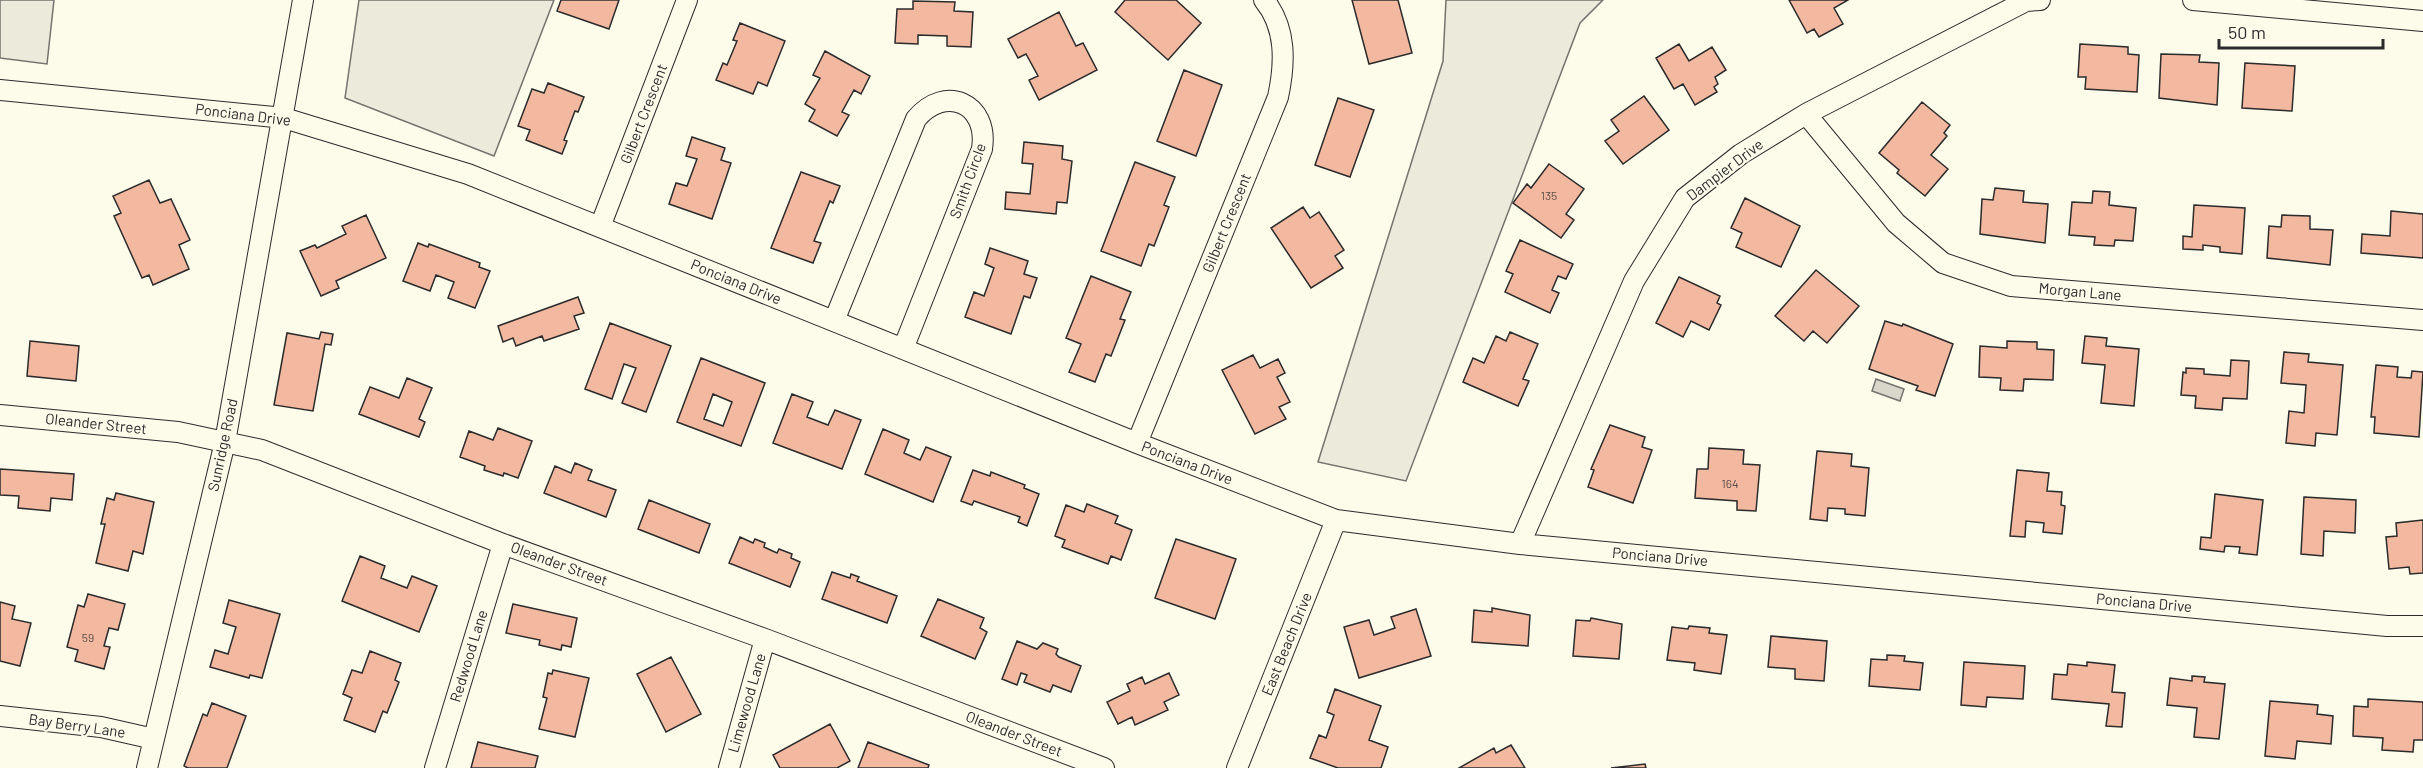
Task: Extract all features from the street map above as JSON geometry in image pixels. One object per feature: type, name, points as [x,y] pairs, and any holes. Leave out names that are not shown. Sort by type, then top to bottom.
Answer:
[{"type":"street","name":"Sunridge Road","points":[[147,768],[225,442],[303,0]]},
{"type":"street","name":"Gilbert Crescent","points":[[600,227],[687,0]]},
{"type":"street","name":"Gilbert Crescent","points":[[1137,443],[1278,98],[1284,61],[1280,32],[1264,0]]},
{"type":"street","name":"Dampier Drive","points":[[1520,544],[1634,281],[1685,198],[1741,154],[1806,114],[2025,2],[2040,0]]},
{"type":"street","points":[[2193,0],[2423,21]]},
{"type":"street","name":"Ponciana Drive","points":[[0,90],[284,118],[468,174],[1137,443],[1336,520],[1520,544],[2375,625],[2423,626]]},
{"type":"street","name":"Smith Circle","points":[[834,321],[916,119],[925,108],[934,103],[950,100],[961,103],[972,110],[980,121],[984,134],[982,149],[903,349]]},
{"type":"street","name":"Morgan Lane","points":[[1806,114],[1896,223],[1943,263],[2011,286],[2423,321]]},
{"type":"street","name":"Oleander Street","points":[[0,415],[178,432],[262,450],[503,544],[765,639],[1104,768]]},
{"type":"street","name":"East Beach Drive","points":[[1237,768],[1336,520]]},
{"type":"street","name":"Redwood Lane","points":[[435,768],[503,544]]},
{"type":"street","name":"Limewood Lane","points":[[729,768],[765,639]]},
{"type":"street","name":"Bay Berry Lane","points":[[0,716],[101,727],[154,739]]},
{"type":"shaded area","points":[[0,0],[54,0],[47,64],[0,58]]},
{"type":"shaded area","points":[[359,0],[554,0],[494,156],[345,98]]},
{"type":"shaded area","points":[[1446,0],[1603,0],[1580,23],[1406,481],[1318,462],[1443,61]]},
{"type":"shaded area","points":[[1876,379],[1904,389],[1900,401],[1872,391]]},
{"type":"building","points":[[561,0],[619,0],[609,29],[557,11]]},
{"type":"building","points":[[1125,0],[1176,0],[1201,23],[1168,60],[1115,12]]},
{"type":"building","points":[[1352,0],[1398,0],[1412,53],[1369,64]]},
{"type":"building","points":[[1789,0],[1848,0],[1834,8],[1843,24],[1819,37],[1814,29],[1807,33]]},
{"type":"building","points":[[913,1],[955,2],[954,11],[973,12],[971,47],[947,46],[947,36],[918,35],[918,44],[895,43],[897,9],[913,9]]},
{"type":"building","points":[[1059,12],[1076,46],[1083,43],[1097,70],[1039,100],[1029,80],[1038,76],[1026,54],[1018,58],[1008,39]]},
{"type":"building","points":[[740,23],[785,41],[767,86],[758,82],[753,94],[716,80],[723,63],[727,65],[737,41],[733,40]]},
{"type":"building","points":[[1679,44],[1689,61],[1712,47],[1726,70],[1715,77],[1718,84],[1714,87],[1717,92],[1695,105],[1683,84],[1674,89],[1656,58]]},
{"type":"building","points":[[2080,44],[2128,47],[2128,54],[2139,55],[2137,92],[2085,89],[2086,77],[2078,77]]},
{"type":"building","points":[[825,51],[870,76],[861,94],[854,90],[842,112],[849,115],[837,136],[809,121],[815,110],[805,104],[820,78],[813,75]]},
{"type":"building","points":[[2161,54],[2200,55],[2199,62],[2219,63],[2217,105],[2159,98]]},
{"type":"building","points":[[2245,63],[2295,66],[2292,111],[2242,108]]},
{"type":"building","points":[[1184,70],[1222,85],[1196,156],[1157,141]]},
{"type":"building","points":[[548,83],[584,97],[578,112],[575,111],[564,140],[567,141],[562,154],[526,140],[530,130],[518,126],[532,89],[544,93]]},
{"type":"building","points":[[1644,96],[1669,130],[1623,164],[1605,141],[1619,131],[1611,120]]},
{"type":"building","points":[[1338,98],[1374,110],[1350,177],[1315,165]]},
{"type":"building","points":[[1922,102],[1950,125],[1944,133],[1947,136],[1931,155],[1948,169],[1925,196],[1897,173],[1899,170],[1879,153]]},
{"type":"building","points":[[692,137],[725,148],[721,160],[731,163],[712,219],[669,204],[676,183],[687,186],[697,159],[686,156]]},
{"type":"building","points":[[1024,142],[1063,146],[1062,159],[1072,161],[1067,203],[1057,202],[1056,214],[1005,209],[1006,192],[1030,194],[1033,164],[1022,163]]},
{"type":"building","points":[[1135,162],[1175,177],[1164,205],[1169,207],[1154,246],[1149,244],[1141,266],[1101,251]]},
{"type":"building","points":[[1549,164],[1584,189],[1566,214],[1574,220],[1561,238],[1513,203],[1527,184],[1531,188]]},
{"type":"building","points":[[801,172],[840,186],[833,203],[830,201],[814,241],[821,243],[813,263],[771,248]]},
{"type":"building","points":[[149,180],[160,203],[171,199],[190,240],[179,245],[189,269],[153,285],[149,275],[142,278],[114,216],[121,213],[113,196]]},
{"type":"building","points":[[1995,188],[2024,191],[2023,202],[2048,204],[2045,243],[1980,234],[1982,199],[1993,200]]},
{"type":"building","points":[[2093,191],[2110,192],[2109,205],[2136,208],[2133,241],[2115,240],[2114,246],[2094,245],[2095,237],[2069,235],[2072,202],[2092,203]]},
{"type":"building","points":[[1745,198],[1800,226],[1781,267],[1736,247],[1742,233],[1731,228]]},
{"type":"building","points":[[2194,205],[2245,208],[2242,254],[2220,252],[2220,247],[2203,245],[2203,250],[2183,249],[2183,236],[2192,237]]},
{"type":"building","points":[[1303,207],[1310,218],[1319,212],[1344,250],[1335,256],[1343,268],[1311,288],[1271,228]]},
{"type":"building","points":[[2391,211],[2423,214],[2423,258],[2361,253],[2362,234],[2390,236]]},
{"type":"building","points":[[366,215],[386,258],[336,281],[339,288],[321,296],[300,251],[315,245],[317,248],[346,234],[342,226]]},
{"type":"building","points":[[2282,215],[2310,216],[2310,229],[2333,230],[2330,265],[2267,258],[2269,226],[2281,227]]},
{"type":"building","points":[[1520,240],[1573,264],[1566,279],[1558,276],[1552,290],[1559,293],[1550,313],[1505,292],[1513,274],[1506,271]]},
{"type":"building","points":[[418,243],[428,247],[429,244],[480,263],[479,267],[490,271],[475,308],[448,298],[454,282],[436,275],[430,291],[403,281]]},
{"type":"building","points":[[990,248],[1028,261],[1024,274],[1037,278],[1030,298],[1024,296],[1011,334],[965,317],[974,292],[984,296],[994,268],[985,264]]},
{"type":"building","points":[[1816,270],[1859,306],[1827,343],[1813,331],[1804,341],[1775,316]]},
{"type":"building","points":[[1091,276],[1131,292],[1120,319],[1125,320],[1111,356],[1106,354],[1095,382],[1069,372],[1081,344],[1066,338]]},
{"type":"building","points":[[1679,277],[1720,296],[1717,303],[1721,305],[1709,330],[1691,321],[1683,337],[1656,323]]},
{"type":"building","points":[[578,297],[584,313],[574,316],[579,329],[544,341],[542,336],[516,346],[513,338],[503,342],[498,326]]},
{"type":"building","points":[[1885,321],[1902,326],[1903,324],[1953,344],[1935,396],[1916,390],[1918,386],[1869,369]]},
{"type":"building","points":[[610,323],[671,346],[646,412],[622,403],[636,368],[624,364],[612,399],[585,389]]},
{"type":"building","points":[[321,332],[333,334],[331,345],[325,344],[313,411],[274,405],[287,333],[319,339]]},
{"type":"building","points":[[1510,332],[1538,344],[1523,379],[1529,381],[1518,406],[1463,382],[1473,358],[1484,363],[1496,336],[1506,341]]},
{"type":"building","points":[[2085,336],[2107,338],[2106,346],[2139,349],[2134,406],[2101,403],[2105,365],[2082,363]]},
{"type":"building","points":[[30,341],[79,346],[76,381],[27,376]]},
{"type":"building","points":[[2007,341],[2037,342],[2037,349],[2054,350],[2053,380],[2024,379],[2023,391],[2000,390],[2001,378],[1979,377],[1980,346],[2007,348]]},
{"type":"building","points":[[2284,352],[2309,354],[2308,362],[2343,365],[2337,435],[2316,433],[2315,446],[2286,443],[2289,411],[2304,413],[2306,385],[2281,383]]},
{"type":"building","points":[[1253,355],[1260,368],[1278,359],[1285,373],[1277,377],[1290,402],[1279,407],[1286,419],[1255,434],[1222,370]]},
{"type":"building","points":[[701,358],[765,383],[741,446],[677,422]],"holes":[[[713,394],[732,402],[723,426],[704,419]]]},
{"type":"building","points":[[2231,360],[2249,361],[2247,399],[2223,398],[2222,410],[2195,408],[2196,396],[2181,395],[2183,372],[2186,373],[2186,368],[2204,369],[2204,374],[2230,376]]},
{"type":"building","points":[[2376,365],[2398,367],[2397,377],[2411,378],[2412,371],[2423,372],[2419,437],[2374,433],[2375,417],[2371,417]]},
{"type":"building","points":[[407,378],[432,388],[419,419],[425,422],[419,437],[359,414],[370,387],[399,398]]},
{"type":"building","points":[[792,394],[813,402],[807,417],[828,425],[835,410],[861,420],[842,469],[773,443]]},
{"type":"building","points":[[1610,425],[1645,437],[1642,447],[1652,450],[1633,503],[1588,487],[1594,470],[1591,469]]},
{"type":"building","points":[[498,428],[532,441],[518,478],[484,470],[485,466],[460,457],[469,431],[493,440]]},
{"type":"building","points":[[883,429],[909,440],[904,453],[920,460],[926,447],[951,457],[933,502],[865,474]]},
{"type":"building","points":[[1709,448],[1744,450],[1743,464],[1760,465],[1756,511],[1737,510],[1737,501],[1695,498],[1697,469],[1708,469]]},
{"type":"building","points":[[1817,451],[1852,454],[1851,466],[1869,468],[1865,516],[1845,514],[1845,509],[1828,508],[1827,521],[1810,519]]},
{"type":"building","points":[[575,463],[592,470],[588,480],[616,490],[606,517],[544,493],[555,466],[571,473]]},
{"type":"building","points":[[0,469],[74,474],[72,500],[51,498],[50,511],[18,508],[19,496],[0,495]]},
{"type":"building","points":[[973,470],[990,476],[991,472],[1025,485],[1024,488],[1039,494],[1027,526],[1018,522],[1020,517],[974,501],[972,505],[961,501]]},
{"type":"building","points":[[2017,470],[2049,473],[2047,491],[2062,492],[2061,505],[2065,506],[2062,534],[2043,532],[2044,523],[2026,521],[2025,537],[2010,536]]},
{"type":"building","points":[[116,493],[154,502],[143,554],[133,551],[128,571],[96,563],[105,524],[101,524],[107,498],[114,500]]},
{"type":"building","points":[[2215,494],[2263,500],[2257,555],[2239,553],[2240,547],[2225,546],[2224,552],[2200,549],[2201,537],[2211,538]]},
{"type":"building","points":[[2304,497],[2356,500],[2355,533],[2324,531],[2323,556],[2301,554]]},
{"type":"building","points":[[649,500],[710,524],[699,553],[638,529]]},
{"type":"building","points":[[1087,504],[1118,516],[1115,523],[1132,530],[1121,560],[1111,556],[1108,564],[1062,547],[1065,540],[1055,536],[1066,505],[1084,512]]},
{"type":"building","points":[[2423,520],[2423,573],[2410,574],[2409,567],[2389,569],[2386,537],[2397,536],[2396,523]]},
{"type":"building","points":[[740,537],[753,543],[755,539],[765,543],[764,547],[777,553],[779,549],[792,554],[791,558],[800,562],[790,587],[729,563]]},
{"type":"building","points":[[1176,539],[1236,559],[1215,619],[1155,598]]},
{"type":"building","points":[[360,556],[385,566],[381,578],[407,588],[412,576],[437,586],[419,632],[342,601]]},
{"type":"building","points":[[832,572],[850,578],[851,574],[859,577],[857,581],[897,596],[887,623],[822,599]]},
{"type":"building","points":[[88,594],[125,604],[118,630],[109,628],[104,646],[110,647],[104,669],[75,661],[78,650],[67,647],[78,605],[84,607]]},
{"type":"building","points":[[938,599],[984,618],[980,628],[987,632],[975,659],[921,636]]},
{"type":"building","points":[[229,600],[280,614],[262,678],[250,675],[249,678],[210,667],[215,650],[228,654],[236,627],[223,623]]},
{"type":"building","points":[[0,602],[15,606],[12,619],[31,623],[20,666],[0,661]]},
{"type":"building","points":[[513,604],[577,618],[571,647],[562,645],[561,650],[539,645],[540,640],[506,633]]},
{"type":"building","points":[[1492,608],[1530,615],[1528,646],[1472,642],[1474,610],[1492,612]]},
{"type":"building","points":[[1416,609],[1431,656],[1359,678],[1344,627],[1369,620],[1374,635],[1395,628],[1391,617]]},
{"type":"building","points":[[1591,618],[1622,624],[1619,659],[1573,656],[1576,620],[1590,621]]},
{"type":"building","points":[[1689,626],[1710,628],[1709,633],[1727,635],[1721,674],[1694,670],[1695,663],[1667,660],[1672,627],[1688,629]]},
{"type":"building","points":[[1771,636],[1827,641],[1824,681],[1795,679],[1795,669],[1768,667]]},
{"type":"building","points":[[1017,641],[1037,649],[1043,643],[1058,649],[1056,654],[1059,657],[1081,666],[1071,692],[1053,685],[1050,692],[1024,682],[1027,675],[1021,673],[1017,685],[1002,679]]},
{"type":"building","points":[[370,651],[401,663],[395,680],[399,682],[387,713],[383,711],[375,732],[344,720],[352,698],[343,694],[352,670],[362,673]]},
{"type":"building","points":[[1887,655],[1905,656],[1904,661],[1923,663],[1920,690],[1869,686],[1871,659],[1887,660]]},
{"type":"building","points":[[671,657],[701,714],[666,732],[637,674]]},
{"type":"building","points":[[1964,662],[2025,666],[2023,699],[1987,697],[1986,707],[1961,705]]},
{"type":"building","points":[[2087,662],[2115,665],[2112,692],[2125,693],[2122,727],[2106,726],[2109,704],[2052,699],[2054,674],[2067,675],[2068,664],[2087,666]]},
{"type":"building","points":[[553,670],[589,678],[575,737],[539,729],[547,698],[543,697],[548,673],[552,674]]},
{"type":"building","points":[[1169,673],[1179,695],[1164,702],[1168,710],[1135,725],[1132,717],[1118,724],[1107,702],[1130,691],[1127,684],[1142,677],[1145,684]]},
{"type":"building","points":[[2192,676],[2205,677],[2204,682],[2225,684],[2219,739],[2194,737],[2197,708],[2167,705],[2170,678],[2192,681]]},
{"type":"building","points":[[1335,689],[1381,706],[1369,740],[1388,747],[1381,768],[1338,768],[1310,758],[1319,735],[1326,738],[1334,715],[1327,712]]},
{"type":"building","points":[[2368,699],[2423,702],[2423,740],[2414,740],[2413,752],[2382,750],[2383,738],[2353,736],[2354,706],[2368,707]]},
{"type":"building","points":[[2270,701],[2318,705],[2317,714],[2333,716],[2331,744],[2297,741],[2295,759],[2265,756]]},
{"type":"building","points":[[212,703],[246,716],[227,768],[188,768],[184,766],[203,714],[207,716]]},
{"type":"building","points":[[830,724],[850,761],[837,768],[780,768],[773,755]]},
{"type":"building","points":[[478,742],[538,756],[535,768],[471,768]]},
{"type":"building","points":[[868,742],[929,765],[928,768],[858,768]]},
{"type":"building","points":[[1511,745],[1525,768],[1459,768],[1494,748],[1496,753]]},
{"type":"building","points":[[1645,764],[1646,768],[1611,768]]}]
